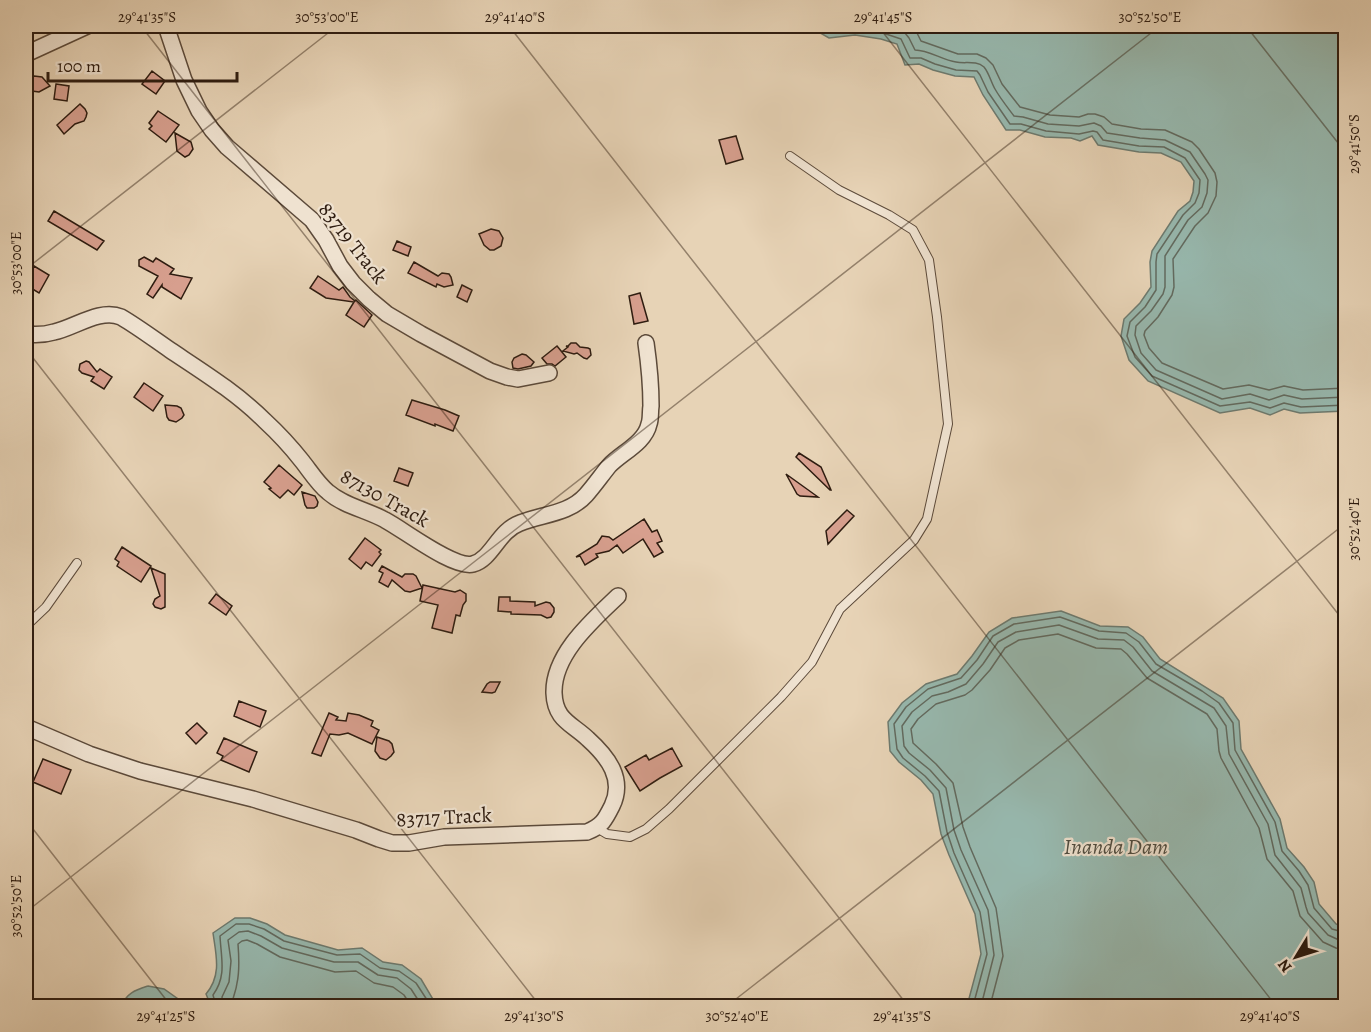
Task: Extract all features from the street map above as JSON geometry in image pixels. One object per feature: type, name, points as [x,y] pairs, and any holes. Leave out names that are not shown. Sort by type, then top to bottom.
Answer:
[{"type":"street","points":[[26,54],[87,26]]},
{"type":"street","name":"83719 Track","points":[[166,26],[184,80],[212,130],[227,147],[312,220],[340,266],[369,299],[387,314],[490,371],[518,379],[549,373]]},
{"type":"street","name":"87130 Track","points":[[26,334],[55,332],[101,315],[116,315],[237,396],[296,453],[329,494],[340,501],[384,519],[441,555],[468,564],[475,564],[484,558],[510,527],[574,505],[596,484],[610,465],[642,437],[649,426],[650,416],[651,385],[646,343]]},
{"type":"street","points":[[597,828],[605,820],[616,797],[618,782],[614,770],[602,754],[588,738],[561,716],[555,705],[554,682],[560,664],[572,645],[618,596]]},
{"type":"street","name":"83717 Track","points":[[26,727],[89,754],[140,771],[253,799],[392,843],[409,843],[444,837],[587,832],[597,828]]},
{"type":"lane","points":[[597,828],[607,834],[630,837],[646,829],[669,809],[782,697],[812,662],[840,609],[914,540],[927,519],[948,424],[929,260],[913,230],[839,190],[790,156]]},
{"type":"lane","points":[[26,626],[46,607],[77,563]]},
{"type":"water","points":[[808,26],[1345,26],[1345,411],[1300,413],[1284,409],[1270,415],[1250,408],[1220,413],[1148,381],[1129,360],[1121,336],[1124,319],[1140,303],[1151,287],[1152,251],[1178,211],[1190,201],[1193,192],[1194,181],[1181,162],[1161,153],[1098,145],[1092,136],[1080,141],[1071,138],[1045,137],[1020,130],[1006,130],[974,77],[955,76],[919,64],[905,65],[897,44],[881,39],[855,35],[829,38]]},
{"type":"water","name":"Inanda Dam","points":[[1061,611],[1100,626],[1128,627],[1143,637],[1160,659],[1223,698],[1239,721],[1241,749],[1280,819],[1287,848],[1314,882],[1319,904],[1336,924],[1345,928],[1345,1006],[967,1006],[981,954],[975,914],[941,834],[933,794],[890,751],[888,722],[902,703],[926,684],[957,674],[989,632],[1012,618]]},
{"type":"water","points":[[235,918],[250,918],[267,924],[285,935],[338,950],[362,948],[383,962],[402,965],[421,979],[437,1006],[211,1006],[206,994],[216,972],[213,933]]},
{"type":"water","points":[[148,986],[164,989],[188,1006],[122,1006],[129,995]]},
{"type":"building","points":[[152,71],[165,81],[156,94],[142,84]]},
{"type":"building","points":[[34,76],[42,77],[50,86],[39,92],[32,91],[28,84]]},
{"type":"building","points":[[56,84],[69,86],[67,101],[54,99]]},
{"type":"building","points":[[80,104],[87,113],[84,121],[75,124],[64,134],[57,125]]},
{"type":"building","points":[[158,111],[179,125],[166,142],[149,129],[152,126],[149,123]]},
{"type":"building","points":[[175,133],[191,142],[193,149],[189,155],[185,157],[177,151]]},
{"type":"building","points":[[736,136],[743,159],[726,164],[719,140]]},
{"type":"building","points":[[54,211],[104,241],[97,250],[48,221]]},
{"type":"building","points":[[491,229],[499,231],[503,238],[501,246],[494,250],[484,245],[479,234]]},
{"type":"building","points":[[397,241],[411,247],[408,256],[393,250]]},
{"type":"building","points":[[144,257],[153,262],[156,258],[174,269],[170,274],[192,278],[181,299],[162,285],[153,298],[147,294],[158,276],[139,266],[139,260]]},
{"type":"building","points":[[414,262],[438,276],[442,273],[449,274],[453,285],[444,287],[437,284],[436,287],[408,273]]},
{"type":"building","points":[[34,266],[49,275],[39,293],[26,285]]},
{"type":"building","points":[[318,276],[339,290],[343,287],[350,297],[372,315],[364,327],[346,315],[354,302],[326,298],[310,288]]},
{"type":"building","points":[[462,285],[472,290],[467,302],[457,297]]},
{"type":"building","points":[[640,293],[648,321],[634,324],[629,296]]},
{"type":"building","points":[[571,343],[590,349],[591,355],[587,359],[577,353],[563,351]]},
{"type":"building","points":[[557,346],[566,357],[555,366],[547,364],[542,358]]},
{"type":"building","points":[[522,354],[534,362],[531,366],[513,368],[514,358]]},
{"type":"building","points":[[86,361],[97,372],[100,369],[112,377],[104,389],[91,381],[94,377],[79,370],[80,364]]},
{"type":"building","points":[[144,383],[163,396],[153,411],[134,397]]},
{"type":"building","points":[[412,400],[459,416],[453,431],[406,415]]},
{"type":"building","points":[[165,405],[181,408],[184,415],[176,422],[169,420]]},
{"type":"building","points":[[799,453],[821,467],[831,490],[796,457]]},
{"type":"building","points":[[279,465],[302,485],[294,495],[288,490],[280,498],[264,482]]},
{"type":"building","points":[[399,468],[413,473],[408,486],[394,481]]},
{"type":"building","points":[[786,474],[818,497],[797,494]]},
{"type":"building","points":[[302,492],[315,496],[317,506],[307,508]]},
{"type":"building","points":[[847,510],[854,516],[828,544],[826,531]]},
{"type":"building","points":[[644,519],[652,532],[657,530],[662,541],[657,543],[663,552],[654,557],[643,539],[623,553],[617,545],[609,551],[596,554],[598,557],[585,565],[580,556],[576,557],[597,544],[602,536],[613,540]]},
{"type":"building","points":[[365,538],[381,550],[379,552],[381,554],[372,566],[366,562],[361,569],[349,559]]},
{"type":"building","points":[[122,547],[151,566],[141,582],[117,566],[119,562],[115,559]]},
{"type":"building","points":[[382,566],[402,577],[405,574],[413,574],[422,588],[410,592],[405,591],[392,580],[388,587],[379,582],[383,573],[379,571]]},
{"type":"building","points":[[151,568],[165,574],[165,607],[161,609],[153,604],[160,596]]},
{"type":"building","points":[[423,585],[455,592],[460,590],[466,594],[466,601],[460,616],[456,615],[452,633],[432,628],[438,605],[420,601]]},
{"type":"building","points":[[216,594],[232,606],[226,615],[209,603]]},
{"type":"building","points":[[499,597],[510,597],[510,601],[535,602],[535,606],[550,603],[554,612],[551,617],[547,618],[541,615],[498,611]]},
{"type":"building","points":[[500,682],[495,692],[482,692],[487,684]]},
{"type":"building","points":[[239,701],[266,711],[260,727],[234,716]]},
{"type":"building","points":[[329,713],[338,717],[336,720],[346,721],[348,713],[373,721],[371,726],[379,730],[372,744],[348,733],[330,734],[321,756],[312,753]]},
{"type":"building","points":[[197,723],[207,733],[196,744],[186,733]]},
{"type":"building","points":[[377,737],[392,744],[394,752],[386,760],[380,758],[375,751]]},
{"type":"building","points":[[224,738],[257,752],[249,772],[221,760],[223,756],[217,753]]},
{"type":"building","points":[[672,748],[682,766],[640,791],[625,767],[646,755],[649,760]]},
{"type":"building","points":[[43,759],[71,770],[61,794],[33,782]]}]
